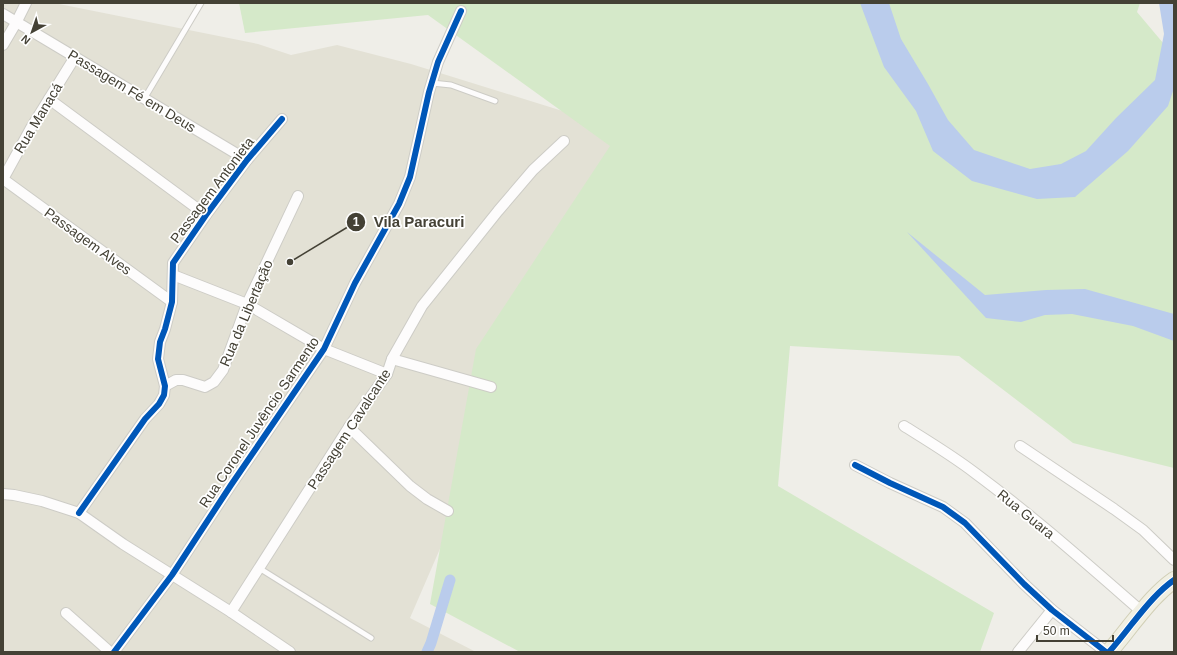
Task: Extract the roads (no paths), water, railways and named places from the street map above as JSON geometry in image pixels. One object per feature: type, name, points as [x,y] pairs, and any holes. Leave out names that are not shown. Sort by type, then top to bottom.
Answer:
[{"type":"main road","points":[[1109,652],[1141,611],[1166,585],[1174,580]]},
{"type":"street","points":[[3,45],[26,3]]},
{"type":"street","name":"Rua Coronel Juvêncio Sarmento","points":[[114,652],[172,575],[324,349],[354,283],[399,204],[410,177],[438,62],[461,11]]},
{"type":"street","name":"Passagem Fé em Deus","points":[[3,14],[247,160]]},
{"type":"street","name":"Rua Manacá","points":[[3,179],[75,57]]},
{"type":"street","points":[[49,99],[206,215]]},
{"type":"street","name":"Passagem Antonieta","points":[[165,386],[158,359],[160,342],[165,330],[172,302],[174,263],[206,215],[247,160],[282,119]]},
{"type":"street","name":"Passagem Cavalcante","points":[[231,612],[348,426],[387,374],[392,359],[422,306],[528,176],[564,141]]},
{"type":"street","name":"Passagem Alves","points":[[3,179],[172,302]]},
{"type":"street","name":"Rua da Libertação","points":[[165,386],[176,380],[183,380],[205,387],[214,382],[223,370],[247,304],[298,196]]},
{"type":"street","points":[[173,276],[247,304],[324,349],[387,374]]},
{"type":"street","points":[[392,359],[491,387]]},
{"type":"street","points":[[79,512],[145,419],[159,404],[164,395],[165,386]]},
{"type":"street","points":[[348,426],[410,486],[448,511]]},
{"type":"street","name":"Rua Guara","points":[[904,426],[940,448],[1021,508],[1141,611]]},
{"type":"street","points":[[1020,446],[1142,530],[1174,560]]},
{"type":"street","points":[[855,466],[943,507],[965,523],[1024,584],[1052,610],[1106,652]]},
{"type":"street","points":[[3,494],[42,501],[79,512],[123,544],[231,612],[290,652]]},
{"type":"street","points":[[1018,652],[1052,610]]},
{"type":"street","points":[[66,614],[110,652]]},
{"type":"lane","points":[[144,99],[201,3]]},
{"type":"lane","points":[[432,83],[451,85],[495,101]]},
{"type":"lane","points":[[260,568],[371,638]]},
{"type":"water","points":[[860,3],[889,3],[901,39],[948,120],[974,150],[1030,169],[1061,164],[1086,151],[1116,118],[1155,80],[1164,34],[1159,3],[1174,3],[1174,88],[1168,106],[1128,151],[1075,197],[1037,199],[972,181],[933,151],[916,111],[884,67]]},
{"type":"water","points":[[907,232],[985,295],[1046,290],[1085,289],[1174,314],[1174,341],[1133,326],[1072,314],[1045,315],[1021,322],[986,318]]},
{"type":"waterway","points":[[427,652],[450,580]]},
{"type":"place","name":"Vila Paracuri","points":[[290,262]]}]
